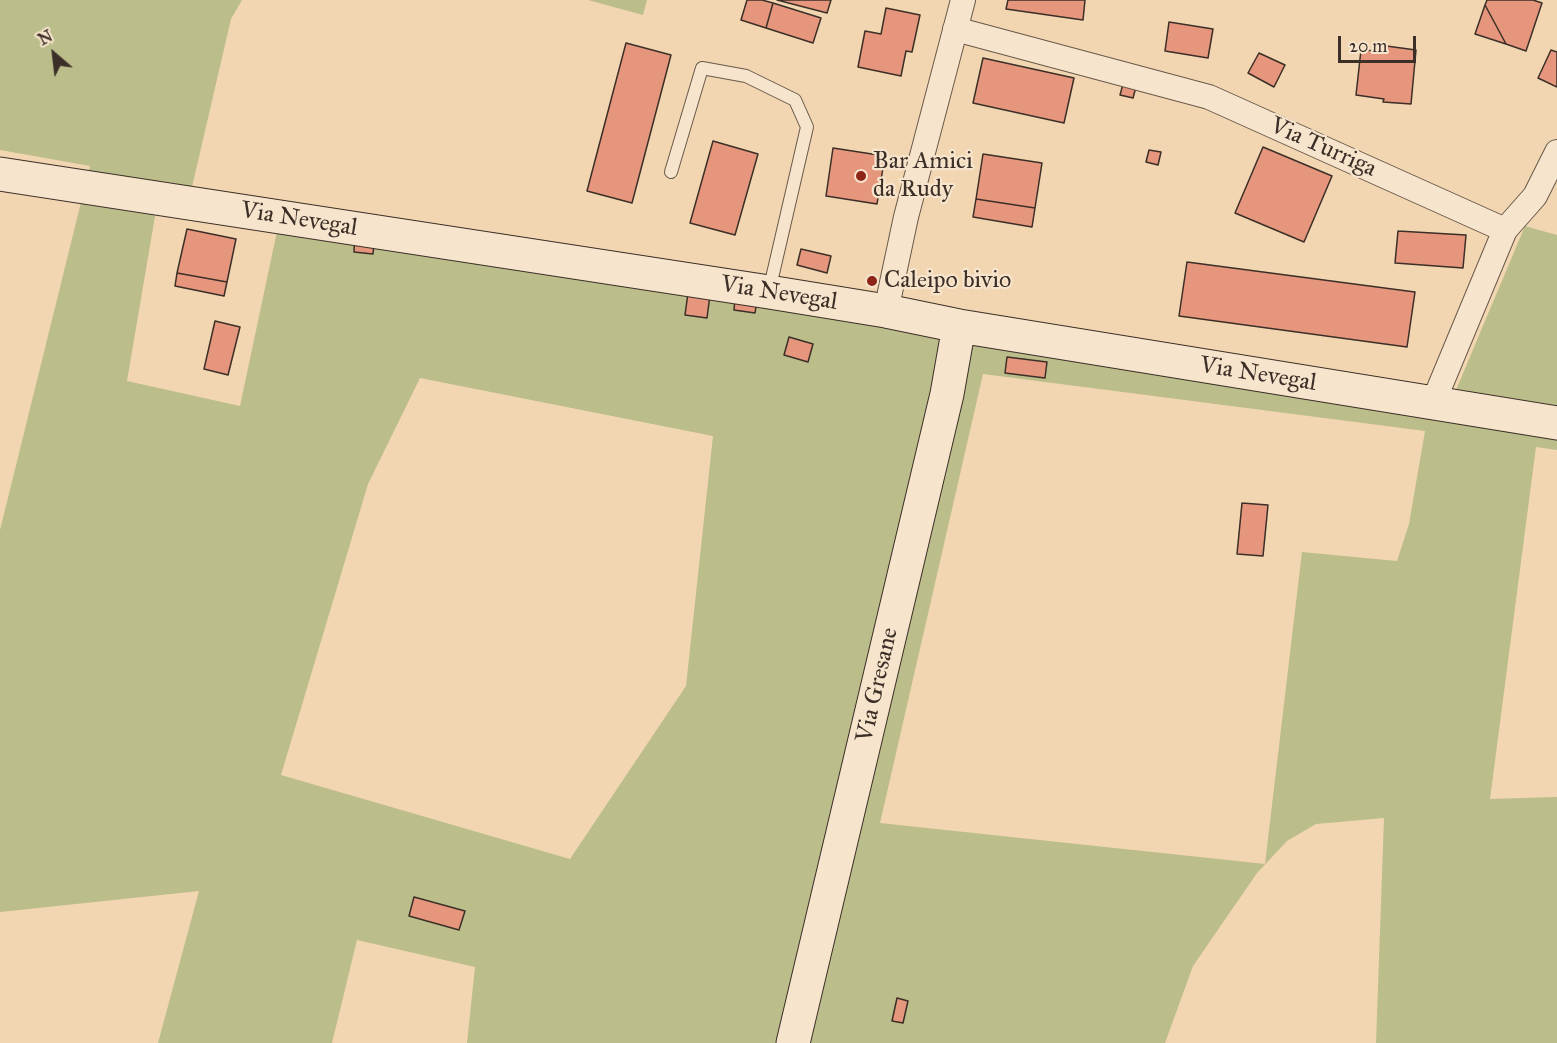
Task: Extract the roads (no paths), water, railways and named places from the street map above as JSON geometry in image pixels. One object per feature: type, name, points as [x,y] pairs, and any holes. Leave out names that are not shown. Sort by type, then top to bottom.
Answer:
[{"type":"main road","name":"Via Nevegal","points":[[0,174],[769,292],[886,311],[959,326],[1557,423]]},
{"type":"main road","name":"Via Gresane","points":[[793,1043],[947,394],[959,326]]},
{"type":"street","points":[[886,311],[906,217],[963,0]]},
{"type":"street","name":"Via Turriga","points":[[955,30],[1209,97],[1505,230]]},
{"type":"street","points":[[1433,403],[1505,230],[1535,196],[1557,152]]},
{"type":"lane","points":[[671,172],[702,68],[746,76],[795,100],[807,127],[769,292]]},
{"type":"place","name":"Bar Amici da Rudy","points":[[861,176]]},
{"type":"place","name":"Caleipo bivio","points":[[872,281]]}]
